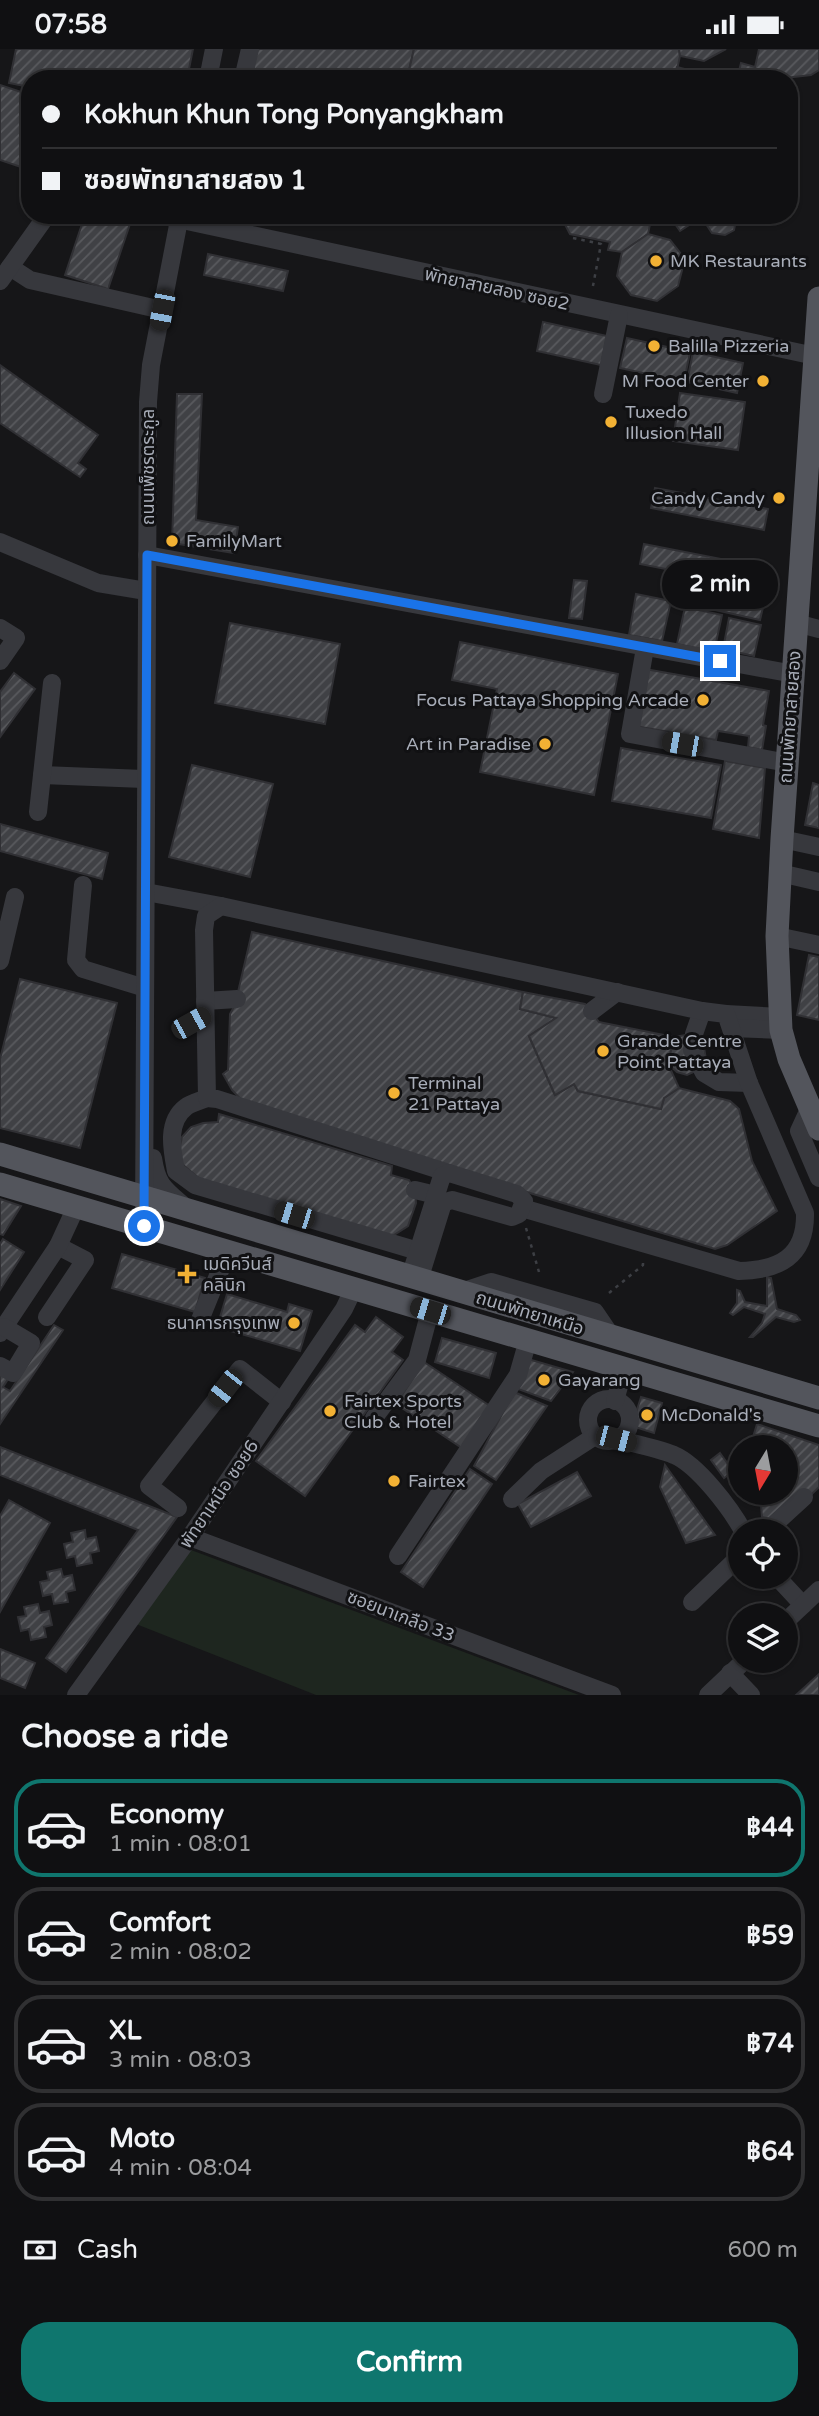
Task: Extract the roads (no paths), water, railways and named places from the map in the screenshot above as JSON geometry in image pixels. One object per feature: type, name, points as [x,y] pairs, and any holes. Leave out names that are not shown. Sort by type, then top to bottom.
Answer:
[{"type":"main road","name":"ถนนพัทยาสายสอง","points":[[819,298],[815,356],[815,429],[796,623],[777,936],[781,1024],[789,1059],[819,1129]]},
{"type":"main road","name":"ถนนพัทยาเหนือ","points":[[0,1154],[819,1398]]},
{"type":"main road","name":"ถนนพัทยาเหนือ","points":[[0,1185],[819,1426]]},
{"type":"street","points":[[210,70],[214,49]]},
{"type":"street","points":[[245,70],[250,49]]},
{"type":"street","points":[[41,224],[5,274],[162,310]]},
{"type":"street","name":"ถนนเพ็ชรตระกูล","points":[[144,1226],[148,402],[151,365],[178,224]]},
{"type":"street","name":"พัทยาสายสอง ซอย2","points":[[206,224],[815,356]]},
{"type":"street","points":[[603,394],[619,315]]},
{"type":"street","points":[[0,542],[98,583],[146,591]]},
{"type":"street","points":[[147,555],[794,674]]},
{"type":"street","points":[[796,623],[819,629]]},
{"type":"street","points":[[0,628],[16,638],[0,661]]},
{"type":"street","points":[[645,648],[630,734],[788,763]]},
{"type":"street","points":[[37,812],[52,683]]},
{"type":"street","points":[[42,775],[145,779]]},
{"type":"street","points":[[782,839],[819,847]]},
{"type":"street","points":[[780,873],[819,882]]},
{"type":"street","points":[[83,885],[76,960],[78,964],[83,969],[145,988]]},
{"type":"street","points":[[146,892],[617,992],[702,1011],[729,1021],[781,1024]]},
{"type":"street","points":[[0,961],[15,897]]},
{"type":"street","points":[[207,1098],[200,1013],[204,930],[206,916],[221,906]]},
{"type":"street","points":[[777,936],[819,945]]},
{"type":"street","points":[[592,1011],[617,992]]},
{"type":"street","points":[[200,1013],[237,999]]},
{"type":"street","points":[[702,1011],[692,1050],[704,1073],[719,1082],[749,1083]]},
{"type":"street","points":[[414,1278],[446,1200],[512,1217],[525,1214],[738,1271],[770,1268],[788,1258],[803,1240],[805,1213],[749,1083],[729,1021]]},
{"type":"street","points":[[418,1251],[195,1185],[176,1171],[171,1149],[173,1121],[186,1106],[207,1098],[217,1099],[517,1194],[524,1201],[525,1214]]},
{"type":"street","points":[[146,1106],[155,1175],[165,1190],[192,1213]]},
{"type":"street","points":[[810,1107],[799,1131],[819,1178]]},
{"type":"street","points":[[414,1278],[418,1251],[442,1176],[449,1173]]},
{"type":"street","points":[[415,1190],[436,1195]]},
{"type":"street","points":[[0,1366],[13,1373],[30,1343],[2,1330],[58,1246],[76,1207]]},
{"type":"street","points":[[47,1317],[85,1260],[58,1246]]},
{"type":"street","points":[[200,1320],[228,1251]]},
{"type":"street","name":"พัทยาเหนือ ซอย6","points":[[76,1695],[190,1537],[344,1309],[354,1288]]},
{"type":"street","points":[[374,1418],[417,1360],[430,1311]]},
{"type":"street","points":[[398,1556],[518,1375],[528,1340]]},
{"type":"street","points":[[615,1401],[624,1368]]},
{"type":"street","points":[[178,1508],[149,1486],[240,1369],[282,1402]]},
{"type":"street","points":[[615,1401],[624,1406],[629,1419],[626,1432],[607,1441],[595,1436],[588,1424],[590,1411],[599,1402],[615,1401]]},
{"type":"street","points":[[512,1499],[541,1471],[595,1436]]},
{"type":"street","points":[[616,1439],[675,1455],[701,1476],[734,1519]]},
{"type":"street","points":[[780,1519],[804,1497]]},
{"type":"street","name":"ซอยนาเกลือ 33","points":[[190,1537],[612,1695]]},
{"type":"street","points":[[692,1602],[728,1568]]},
{"type":"street","points":[[794,1589],[812,1601],[798,1612]]},
{"type":"street","points":[[708,1695],[731,1673]]},
{"type":"street","points":[[740,1673],[751,1695]]},
{"type":"place","name":"MK Restaurants","points":[[656,261]]},
{"type":"place","name":"Balilla Pizzeria","points":[[654,346]]},
{"type":"place","name":"M Food Center","points":[[763,381]]},
{"type":"place","name":"Tuxedo Illusion Hall","points":[[611,422]]},
{"type":"place","name":"Candy Candy","points":[[779,498]]},
{"type":"place","name":"FamilyMart","points":[[172,541]]},
{"type":"place","name":"Focus Pattaya Shopping Arcade","points":[[703,700]]},
{"type":"place","name":"Art in Paradise","points":[[545,744]]},
{"type":"place","name":"Grande Centre Point Pattaya","points":[[603,1051]]},
{"type":"place","name":"Terminal 21 Pattaya","points":[[394,1093]]},
{"type":"place","name":"เมดิควีนส์ คลินิก","points":[[187,1274]]},
{"type":"place","name":"ธนาคารกรุงเทพ","points":[[294,1323]]},
{"type":"place","name":"Gayarang","points":[[544,1380]]},
{"type":"place","name":"Fairtex Sports Club & Hotel","points":[[330,1411]]},
{"type":"place","name":"McDonald's","points":[[647,1415]]},
{"type":"place","name":"Fairtex","points":[[394,1481]]}]
